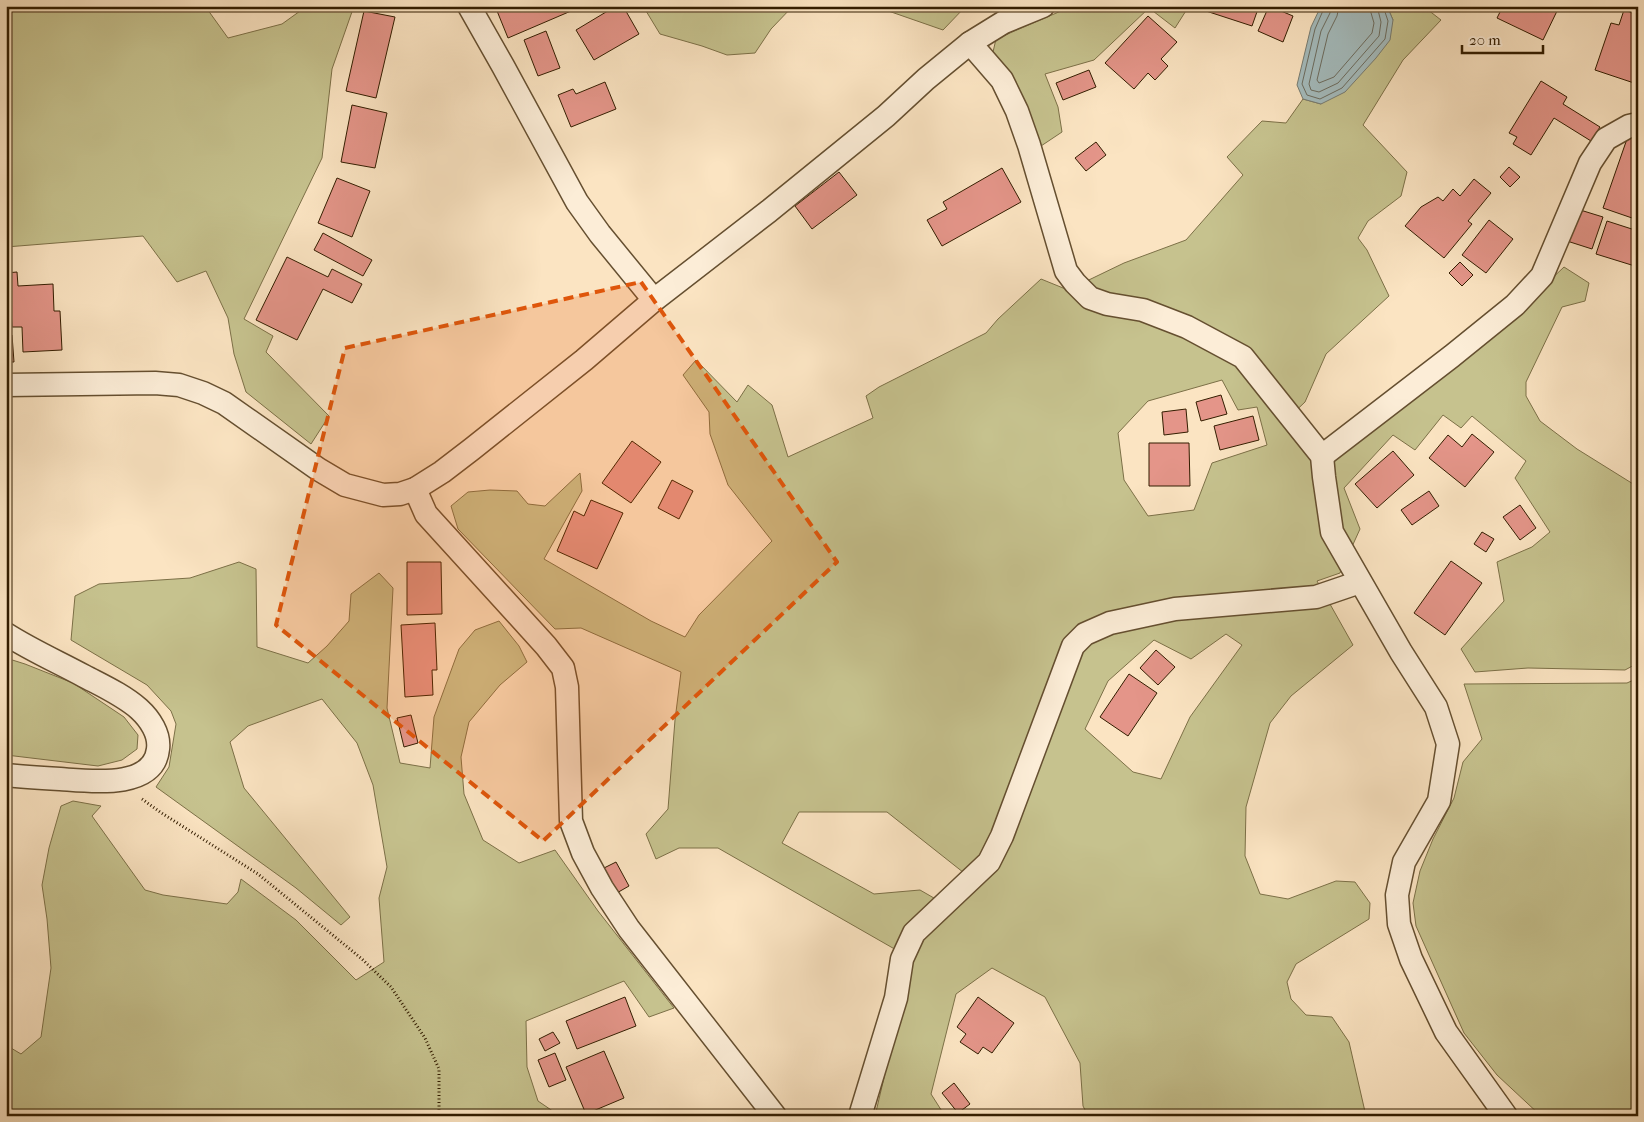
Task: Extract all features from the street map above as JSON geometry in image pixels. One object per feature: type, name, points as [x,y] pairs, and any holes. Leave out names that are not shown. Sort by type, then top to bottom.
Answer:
[{"type":"street","points":[[469,6],[576,202],[654,300]]},
{"type":"street","points":[[6,385],[155,383],[179,386],[203,393],[224,403],[318,470],[345,485],[382,495],[400,494],[415,489],[442,472],[472,449],[584,360],[654,300],[769,211],[886,116],[926,79],[970,43],[1000,14],[1043,6]]},
{"type":"street","points":[[970,43],[1002,80],[1017,110],[1066,271],[1075,283],[1090,298],[1107,304],[1143,310],[1187,327],[1243,357],[1322,456],[1332,532],[1401,652],[1436,707],[1448,744],[1439,801],[1404,862],[1397,895],[1399,924],[1411,959],[1446,1032],[1506,1116]]},
{"type":"street","points":[[1322,456],[1515,305],[1542,276],[1590,164],[1606,139],[1629,126],[1638,124]]},
{"type":"street","points":[[415,489],[426,514],[546,646],[563,668],[567,687],[571,821],[583,853],[602,888],[629,929],[775,1116]]},
{"type":"street","points":[[860,1116],[896,998],[902,959],[914,933],[989,862],[1002,836],[1073,646],[1085,634],[1110,623],[1175,609],[1316,597],[1360,582]]},
{"type":"street","points":[[6,634],[24,646],[116,692],[140,710],[156,732],[159,745],[157,759],[147,770],[130,778],[102,782],[6,776]]},
{"type":"path","points":[[130,778],[141,798],[258,874],[362,959],[391,987],[425,1038],[438,1069],[439,1116]]},
{"type":"highlighted area","points":[[641,282],[837,562],[543,841],[276,625],[345,348]]},
{"type":"shaded area","points":[[6,6],[205,6],[228,38],[282,24],[307,6],[354,6],[332,69],[322,158],[244,319],[273,336],[266,352],[329,416],[311,444],[246,392],[234,354],[228,318],[206,271],[177,282],[143,236],[6,247]]},
{"type":"shaded area","points":[[643,6],[793,6],[771,29],[755,53],[727,55],[660,34]]},
{"type":"shaded area","points":[[874,6],[966,6],[943,30]]},
{"type":"shaded area","points":[[1081,6],[1189,6],[1175,28],[1149,8],[1094,60],[1045,74],[1058,107],[1062,132],[1041,146],[1010,78],[993,52],[996,39],[1061,11]]},
{"type":"shaded area","points":[[1387,6],[1423,6],[1441,20],[1403,60],[1363,125],[1407,172],[1401,196],[1368,221],[1358,238],[1367,250],[1389,296],[1326,354],[1305,402],[1285,421],[1316,466],[1482,344],[1564,267],[1589,283],[1585,301],[1562,307],[1526,382],[1526,396],[1540,421],[1577,449],[1638,487],[1638,663],[1625,670],[1528,668],[1475,672],[1461,649],[1504,601],[1497,562],[1532,547],[1550,532],[1515,478],[1526,461],[1472,416],[1461,428],[1443,415],[1415,450],[1393,435],[1344,488],[1360,529],[1340,573],[1317,581],[1353,645],[1291,696],[1270,723],[1246,807],[1245,856],[1260,894],[1288,899],[1336,881],[1355,882],[1370,903],[1369,919],[1296,964],[1287,982],[1291,999],[1306,1015],[1332,1017],[1349,1042],[1366,1116],[1088,1116],[1083,1106],[1080,1063],[1045,997],[992,968],[956,994],[931,1094],[945,1116],[875,1116],[912,959],[718,848],[679,848],[656,859],[646,834],[668,809],[681,672],[581,628],[555,629],[458,529],[451,506],[468,492],[490,490],[517,491],[528,504],[545,506],[580,473],[582,491],[544,559],[651,621],[685,637],[699,615],[772,541],[728,485],[710,434],[709,412],[683,375],[696,360],[737,402],[748,385],[772,405],[788,457],[873,418],[866,396],[879,387],[986,333],[998,319],[1041,279],[1068,290],[1124,263],[1186,240],[1243,175],[1227,157],[1262,121],[1286,123],[1303,99],[1321,104],[1393,20]],"holes":[[[1222,380],[1238,410],[1257,407],[1267,445],[1212,463],[1194,510],[1148,516],[1124,480],[1118,433],[1148,401]],[[1226,634],[1242,645],[1190,717],[1161,779],[1133,772],[1085,729],[1108,681],[1154,640],[1191,659]],[[799,812],[887,812],[978,884],[953,909],[920,890],[874,894],[782,843]]]},
{"type":"shaded area","points":[[239,562],[256,569],[257,647],[308,663],[327,646],[349,621],[351,594],[379,573],[393,588],[387,708],[400,763],[430,768],[434,717],[459,649],[475,630],[499,621],[519,646],[527,662],[500,685],[469,722],[461,757],[464,794],[483,840],[519,863],[555,850],[598,911],[674,1008],[649,1017],[624,981],[526,1021],[527,1067],[538,1101],[560,1116],[251,1116],[246,1113],[238,1116],[6,1116],[6,1045],[21,1054],[41,1037],[51,968],[42,885],[49,848],[61,806],[73,801],[101,806],[92,816],[145,890],[163,895],[227,904],[238,892],[241,879],[296,920],[356,980],[384,962],[379,898],[387,867],[373,785],[357,743],[322,699],[248,726],[230,742],[244,788],[350,917],[341,925],[296,888],[156,787],[169,767],[176,724],[171,711],[147,685],[71,640],[75,596],[99,584],[190,578]]},
{"type":"shaded area","points":[[6,658],[73,683],[124,717],[138,735],[137,749],[122,760],[98,766],[6,755]]},
{"type":"shaded area","points":[[1638,678],[1638,1116],[1541,1116],[1497,1075],[1464,1033],[1416,926],[1413,903],[1420,871],[1433,839],[1454,798],[1463,762],[1482,739],[1464,684],[1627,683]]},
{"type":"water","points":[[1321,6],[1387,6],[1393,20],[1390,40],[1376,58],[1345,92],[1321,104],[1303,99],[1297,85],[1311,27]]},
{"type":"building","points":[[495,6],[577,6],[578,8],[508,38]]},
{"type":"building","points":[[616,6],[623,6],[639,34],[594,60],[576,30]]},
{"type":"building","points":[[1208,6],[1259,6],[1252,26],[1206,11]]},
{"type":"building","points":[[1269,6],[1293,16],[1283,42],[1258,31]]},
{"type":"building","points":[[1503,6],[1551,6],[1558,9],[1543,40],[1497,18]]},
{"type":"building","points":[[1624,10],[1638,15],[1637,84],[1595,70],[1611,23],[1619,25]]},
{"type":"building","points":[[364,11],[395,17],[376,98],[346,91]]},
{"type":"building","points":[[1148,16],[1177,42],[1161,59],[1168,66],[1155,80],[1148,73],[1134,89],[1105,63]]},
{"type":"building","points":[[546,31],[560,68],[538,76],[524,40]]},
{"type":"building","points":[[1089,70],[1096,87],[1063,100],[1056,83]]},
{"type":"building","points":[[1541,81],[1567,97],[1563,104],[1600,127],[1591,141],[1554,118],[1531,155],[1513,144],[1517,137],[1509,133]]},
{"type":"building","points":[[605,82],[616,109],[571,127],[558,95],[573,89],[576,94]]},
{"type":"building","points":[[352,105],[387,113],[375,168],[341,162]]},
{"type":"building","points":[[1628,136],[1638,139],[1638,211],[1635,219],[1603,208]]},
{"type":"building","points":[[1096,142],[1106,155],[1086,171],[1075,158]]},
{"type":"building","points":[[1509,167],[1520,177],[1510,187],[1500,177]]},
{"type":"building","points":[[1002,168],[1021,202],[942,246],[927,220],[947,209],[943,202]]},
{"type":"building","points":[[839,172],[857,195],[812,229],[795,206]]},
{"type":"building","points":[[337,178],[370,191],[352,237],[318,223]]},
{"type":"building","points":[[1474,179],[1491,193],[1468,221],[1472,224],[1444,258],[1405,226],[1421,207],[1438,197],[1443,201],[1453,189],[1460,196]]},
{"type":"building","points":[[1577,209],[1603,217],[1592,249],[1567,241]]},
{"type":"building","points":[[1489,220],[1513,239],[1486,273],[1462,255]]},
{"type":"building","points":[[1607,221],[1638,231],[1638,267],[1596,254]]},
{"type":"building","points":[[323,233],[372,260],[363,276],[314,250]]},
{"type":"building","points":[[287,257],[328,277],[332,269],[362,284],[352,303],[323,289],[297,340],[256,320]]},
{"type":"building","points":[[1460,262],[1473,275],[1462,286],[1449,273]]},
{"type":"building","points":[[17,272],[18,286],[53,284],[54,311],[60,311],[62,350],[23,352],[22,327],[12,327],[11,311],[6,311],[6,273]]},
{"type":"building","points":[[6,335],[12,335],[14,362],[6,362]]},
{"type":"building","points":[[1221,395],[1227,414],[1201,421],[1196,402]]},
{"type":"building","points":[[1186,409],[1188,432],[1164,435],[1162,412]]},
{"type":"building","points":[[1253,416],[1259,440],[1220,450],[1214,426]]},
{"type":"building","points":[[1472,434],[1494,452],[1465,487],[1429,458],[1448,435],[1462,447]]},
{"type":"building","points":[[632,441],[661,462],[631,503],[602,483]]},
{"type":"building","points":[[1149,443],[1189,443],[1190,486],[1149,486]]},
{"type":"building","points":[[1393,451],[1414,475],[1377,508],[1355,484]]},
{"type":"building","points":[[672,480],[693,491],[679,519],[658,508]]},
{"type":"building","points":[[1429,491],[1439,506],[1412,525],[1401,510]]},
{"type":"building","points":[[591,500],[623,513],[597,569],[557,551],[574,511],[584,516]]},
{"type":"building","points":[[1520,505],[1536,528],[1520,540],[1503,517]]},
{"type":"building","points":[[1482,532],[1494,539],[1486,552],[1474,544]]},
{"type":"building","points":[[1451,561],[1482,583],[1445,635],[1414,613]]},
{"type":"building","points":[[407,562],[441,562],[442,614],[407,615]]},
{"type":"building","points":[[435,623],[437,670],[432,670],[433,695],[405,697],[401,625]]},
{"type":"building","points":[[1156,650],[1175,667],[1158,685],[1140,668]]},
{"type":"building","points":[[1129,674],[1157,693],[1128,736],[1100,717]]},
{"type":"building","points":[[411,715],[418,743],[404,747],[397,718]]},
{"type":"building","points":[[616,862],[629,886],[615,894],[602,869]]},
{"type":"building","points":[[625,997],[636,1026],[577,1049],[566,1021]]},
{"type":"building","points":[[978,997],[1014,1023],[992,1053],[983,1047],[978,1054],[960,1042],[966,1034],[957,1027]]},
{"type":"building","points":[[553,1032],[560,1043],[545,1051],[539,1039]]},
{"type":"building","points":[[604,1051],[624,1098],[586,1114],[566,1067]]},
{"type":"building","points":[[555,1053],[566,1080],[549,1087],[538,1060]]},
{"type":"building","points":[[954,1083],[970,1104],[958,1113],[942,1093]]}]
